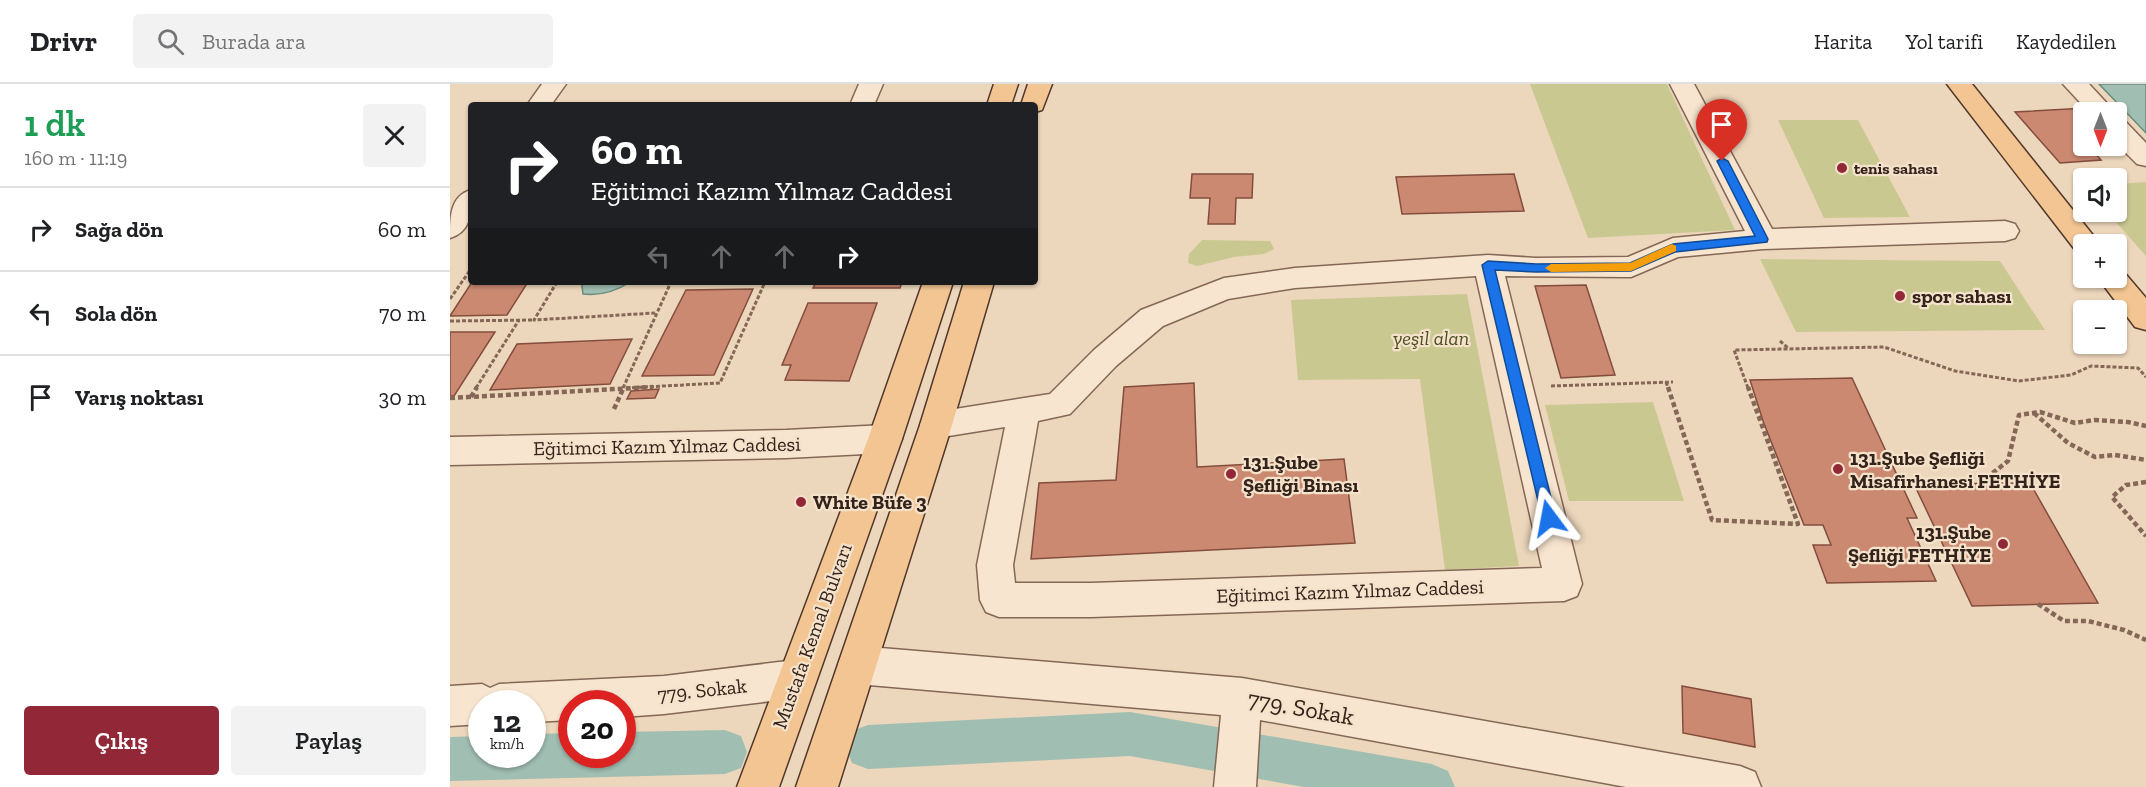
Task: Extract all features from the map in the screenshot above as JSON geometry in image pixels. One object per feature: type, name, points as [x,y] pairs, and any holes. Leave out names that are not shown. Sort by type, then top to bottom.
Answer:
[{"type":"main road","points":[[1000,102],[1006,84]]},
{"type":"main road","points":[[1034,102],[1040,84]]},
{"type":"main road","points":[[1959,84],[2078,234]]},
{"type":"main road","name":"Mustafa Kemal Bulvarı","points":[[758,787],[885,439],[937,285]]},
{"type":"main road","points":[[817,787],[936,425],[978,285]]},
{"type":"main road","points":[[2121,288],[2146,319]]},
{"type":"street","points":[[541,102],[554,84]]},
{"type":"street","points":[[863,102],[871,84]]},
{"type":"street","points":[[1682,84],[1763,239]]},
{"type":"street","points":[[2075,84],[2093,102]]},
{"type":"street","points":[[2127,138],[2146,158]]},
{"type":"street","points":[[450,228],[468,203]]},
{"type":"street","points":[[936,425],[1059,405],[1105,358],[1152,318],[1224,289],[1295,278],[1423,272],[1488,265],[1536,268],[1631,267],[1673,248],[1763,239],[2005,231]]},
{"type":"street","name":"Eğitimci Kazım Yılmaz Caddesi","points":[[1024,411],[995,565],[999,600],[1091,600],[1564,584],[1488,265]]},
{"type":"street","name":"Eğitimci Kazım Yılmaz Caddesi","points":[[450,451],[786,444],[885,439]]},
{"type":"street","name":"779. Sokak","points":[[857,665],[1242,697],[1740,787]]},
{"type":"street","name":"779. Sokak","points":[[546,701],[663,695],[796,679]]},
{"type":"street","points":[[1235,787],[1242,697]]},
{"type":"street","points":[[450,706],[468,705]]},
{"type":"path","points":[[450,299],[468,273]]},
{"type":"path","points":[[534,320],[555,285]]},
{"type":"path","points":[[614,409],[669,285]]},
{"type":"path","points":[[450,398],[720,383],[764,285]]},
{"type":"path","points":[[450,321],[534,320],[655,313]]},
{"type":"path","points":[[471,397],[519,320]]},
{"type":"path","points":[[1780,341],[1789,348]]},
{"type":"path","points":[[1666,382],[1712,520],[1798,524],[1734,350],[1884,347],[1955,371],[2019,381],[2070,375],[2091,366],[2138,368],[2146,376]]},
{"type":"path","points":[[1517,387],[1673,382]]},
{"type":"path","points":[[1980,483],[2008,461],[2019,415],[2040,412],[2075,423],[2094,420],[2128,422],[2146,426]]},
{"type":"path","points":[[2034,413],[2068,443],[2095,457],[2115,455],[2146,460]]},
{"type":"path","points":[[2146,482],[2126,484],[2112,497],[2146,536]]},
{"type":"path","points":[[2038,604],[2064,621],[2088,621],[2124,630],[2146,640]]},
{"type":"green space","points":[[1530,84],[1667,84],[1735,230],[1588,238]]},
{"type":"green space","name":"tenis sahası","points":[[1778,120],[1858,120],[1910,217],[1824,218]]},
{"type":"green space","points":[[2146,182],[2146,256],[2116,222],[2127,222],[2127,183]]},
{"type":"green space","points":[[1202,240],[1270,241],[1274,249],[1264,254],[1234,257],[1197,266],[1188,263],[1189,254]]},
{"type":"green space","name":"spor sahası","points":[[1760,259],[2000,261],[2045,330],[1796,332]]},
{"type":"green space","name":"yeşil alan","points":[[1467,294],[1519,566],[1445,570],[1420,379],[1298,380],[1291,300]]},
{"type":"green space","points":[[1653,402],[1684,501],[1569,501],[1545,405]]},
{"type":"shaded area","points":[[2099,84],[2146,84],[2146,133],[2127,113],[2127,102],[2116,102]]},
{"type":"shaded area","points":[[624,285],[596,294],[583,294],[582,286]]},
{"type":"building","points":[[2073,109],[2073,156],[2098,156],[2101,160],[2060,163],[2015,112]]},
{"type":"building","points":[[1192,174],[1253,174],[1252,198],[1236,198],[1235,224],[1208,224],[1210,198],[1190,198]]},
{"type":"building","points":[[1514,174],[1524,211],[1402,214],[1396,177]]},
{"type":"building","points":[[470,285],[526,285],[507,315],[450,316]]},
{"type":"building","points":[[814,285],[901,285],[900,288],[813,288]]},
{"type":"building","points":[[1586,285],[1615,375],[1561,378],[1535,286]]},
{"type":"building","points":[[753,289],[714,375],[642,376],[686,290]]},
{"type":"building","points":[[808,303],[877,303],[849,381],[785,380],[791,365],[782,365]]},
{"type":"building","points":[[450,332],[495,332],[454,396],[450,396]]},
{"type":"building","points":[[632,339],[610,384],[490,390],[517,344]]},
{"type":"building","name":"131.Şube Şefliği Misafirhanesi FETHİYE","points":[[1852,378],[1917,518],[1907,518],[1936,581],[1827,583],[1813,545],[1831,545],[1823,525],[1804,525],[1763,421],[1750,380]]},
{"type":"building","name":"131.Şube Şefliği Binası","points":[[1194,383],[1197,467],[1344,459],[1355,543],[1031,559],[1039,483],[1116,480],[1124,387]]},
{"type":"building","points":[[659,389],[655,398],[627,399],[631,391]]},
{"type":"building","name":"131.Şube Şefliği FETHİYE","points":[[2030,483],[2098,603],[1972,606],[1914,484]]},
{"type":"building","points":[[1682,686],[1751,699],[1755,747],[1683,733]]},
{"type":"waterway","points":[[868,747],[1130,734],[1432,787]]},
{"type":"waterway","points":[[636,754],[725,752]]},
{"type":"waterway","points":[[450,759],[558,756]]},
{"type":"slow traffic","points":[[1551,268],[1631,267],[1672,249]]},
{"type":"place","name":"tenis sahası","points":[[1842,168]]},
{"type":"place","name":"spor sahası","points":[[1900,296]]},
{"type":"place","name":"131.Şube Şefliği Misafirhanesi FETHİYE","points":[[1838,469]]},
{"type":"place","name":"131.Şube Şefliği Binası","points":[[1231,474]]},
{"type":"place","name":"White Büfe 3","points":[[801,502]]},
{"type":"place","name":"131.Şube Şefliği FETHİYE","points":[[2003,544]]},
{"type":"route","points":[[1549,518],[1488,265],[1536,268],[1631,267],[1673,248],[1763,239],[1722,161]]}]
